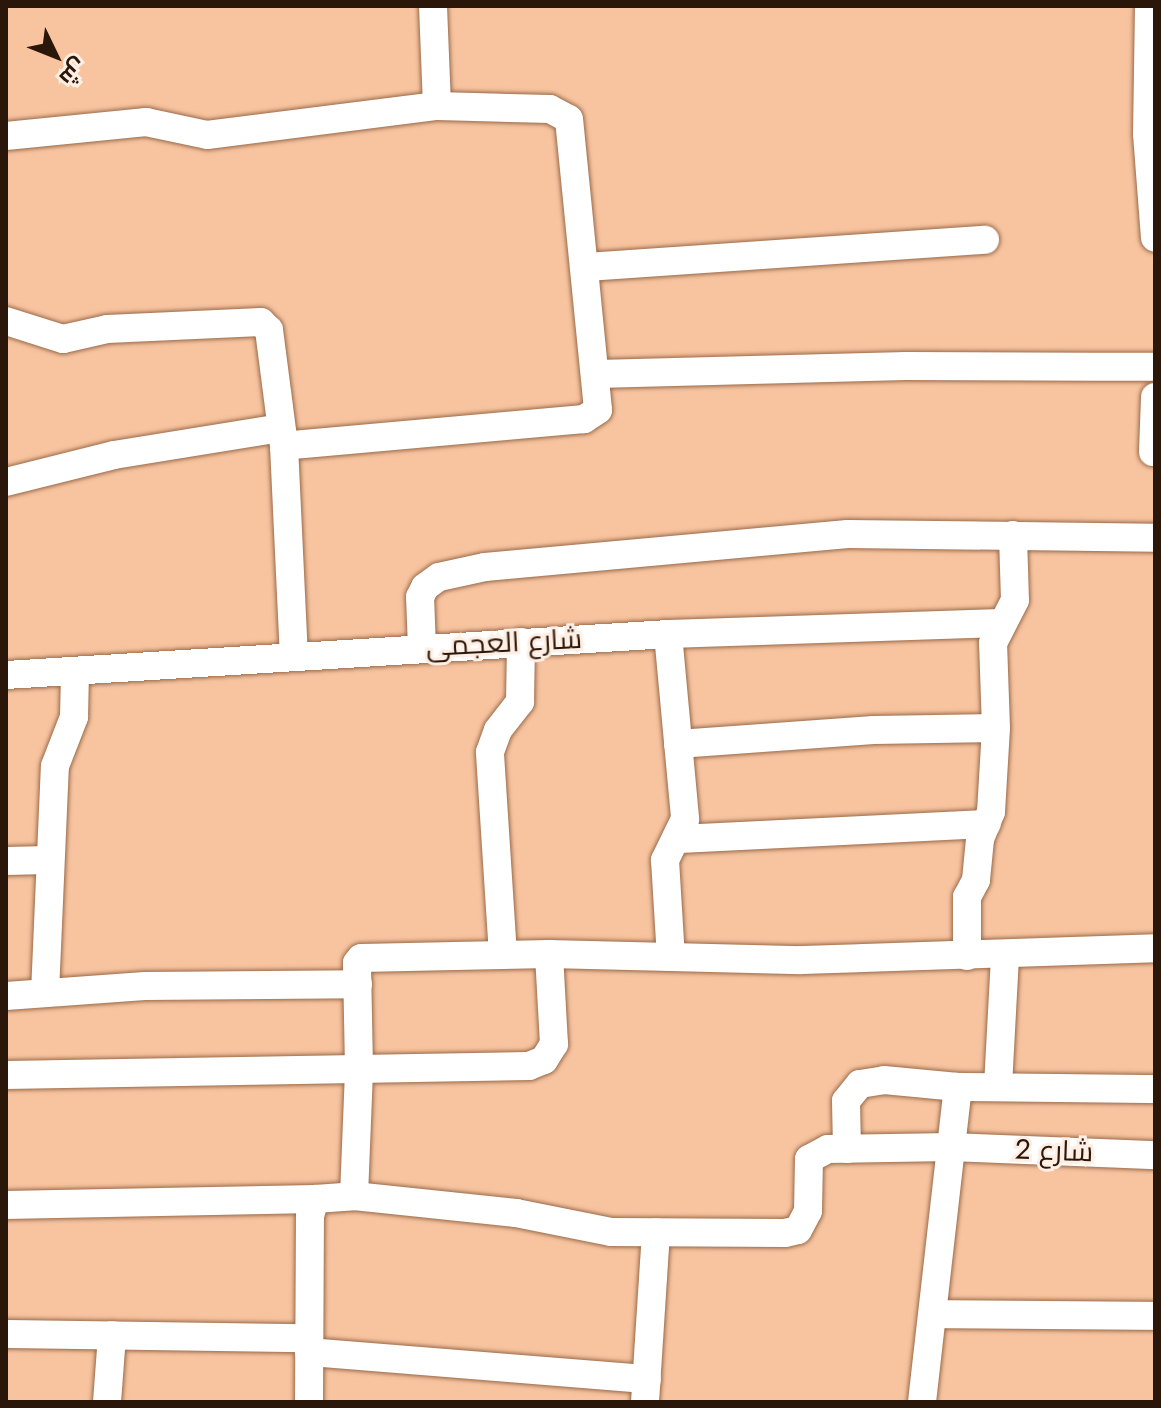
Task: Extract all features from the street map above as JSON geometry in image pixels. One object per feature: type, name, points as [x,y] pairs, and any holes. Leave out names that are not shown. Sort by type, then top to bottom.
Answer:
[{"type":"street","points":[[433,6],[437,106]]},
{"type":"street","points":[[1149,6],[1147,134],[1155,238]]},
{"type":"street","points":[[6,136],[146,122],[207,135],[437,106],[565,114],[571,123],[600,405],[590,418],[282,437],[114,455],[6,482]]},
{"type":"street","points":[[586,267],[985,240]]},
{"type":"street","points":[[6,321],[63,339],[107,329],[261,322],[269,330],[282,437],[294,657]]},
{"type":"street","points":[[597,374],[906,366],[1155,367]]},
{"type":"street","points":[[1153,452],[1155,397]]},
{"type":"street","points":[[967,956],[965,907],[976,880],[980,839],[987,824],[996,728],[993,643],[1015,600],[1013,535]]},
{"type":"street","points":[[422,648],[420,597],[425,587],[439,577],[485,567],[780,537],[1013,535],[1155,538]]},
{"type":"street","name":"شارع العجمى","points":[[6,675],[668,634],[1002,623]]},
{"type":"street","points":[[668,634],[685,819],[678,839],[665,860],[671,957]]},
{"type":"street","points":[[503,955],[490,752],[498,730],[520,702],[521,642]]},
{"type":"street","points":[[45,993],[48,860],[55,766],[74,717],[75,673]]},
{"type":"street","points":[[678,744],[874,730],[996,728]]},
{"type":"street","points":[[678,839],[987,824]]},
{"type":"street","points":[[6,861],[48,860]]},
{"type":"street","points":[[354,1196],[359,1069],[357,963],[364,957],[549,954],[671,957],[967,956],[1155,948]]},
{"type":"street","points":[[6,1075],[529,1066],[544,1060],[554,1044],[549,954]]},
{"type":"street","points":[[998,1086],[1005,955]]},
{"type":"street","points":[[6,996],[262,982],[358,984]]},
{"type":"street","points":[[847,1149],[846,1101],[860,1084],[884,1080],[958,1087],[1155,1089]]},
{"type":"street","points":[[922,1402],[958,1087]]},
{"type":"street","name":"شارع 2","points":[[656,1232],[798,1230],[808,1211],[809,1159],[820,1151],[952,1147],[1155,1155]]},
{"type":"street","points":[[6,1205],[354,1196],[516,1213],[611,1232],[656,1232],[646,1390],[309,1345],[112,1335],[6,1334]]},
{"type":"street","points":[[309,1402],[315,1199]]},
{"type":"street","points":[[934,1314],[1155,1316]]},
{"type":"street","points":[[107,1402],[112,1335]]}]
